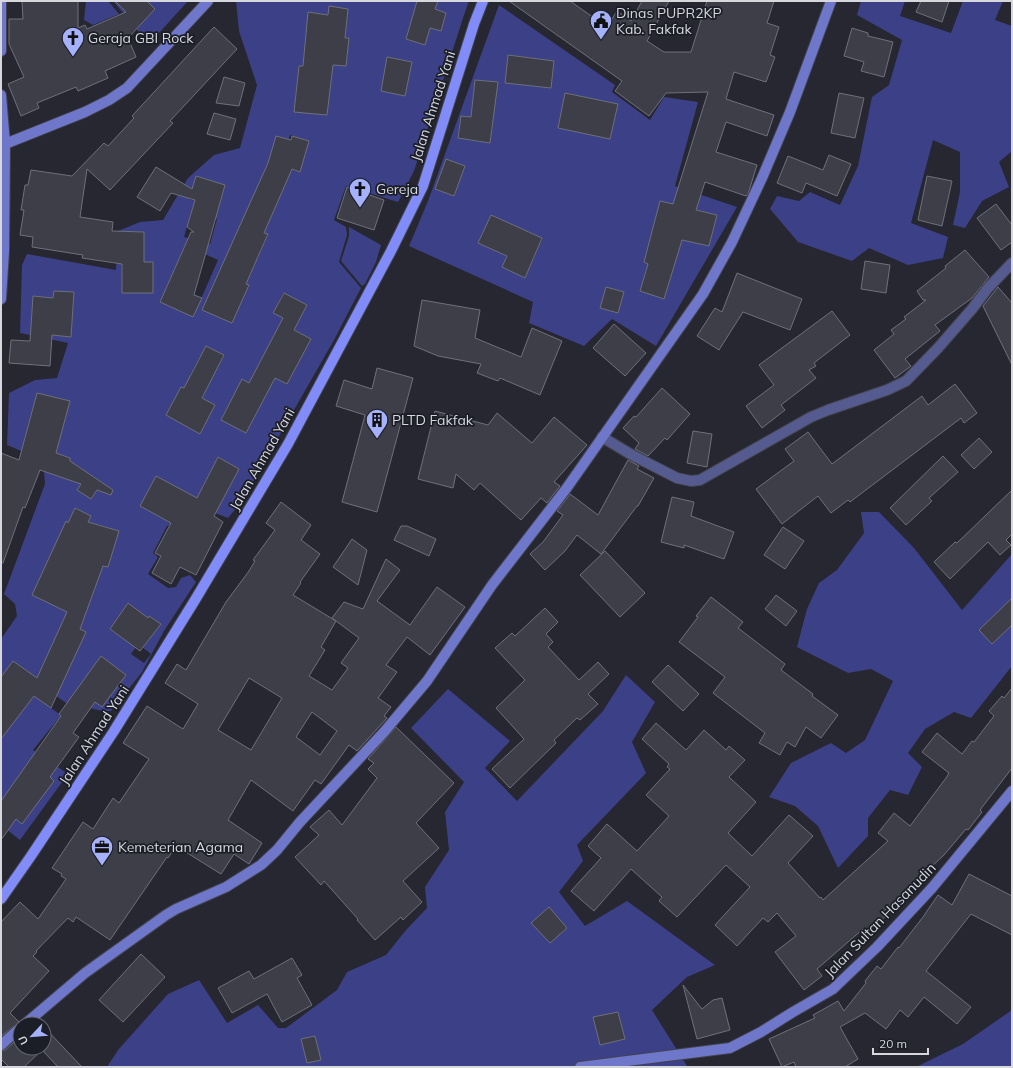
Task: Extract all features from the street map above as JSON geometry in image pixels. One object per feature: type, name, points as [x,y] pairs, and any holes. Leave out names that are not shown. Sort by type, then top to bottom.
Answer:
[{"type":"main road","points":[[1,1],[1,51]]},
{"type":"main road","points":[[5,144],[85,112],[109,100],[127,88],[208,1]]},
{"type":"main road","name":"Jalan Ahmad Yani","points":[[1,899],[114,731],[204,587],[288,444],[391,250],[423,186],[471,32],[484,1]]},
{"type":"main road","points":[[34,1016],[85,973],[166,915],[176,909],[226,887],[261,865],[277,850],[300,822],[384,732],[427,680],[492,585],[566,489],[703,294],[732,242],[762,178],[790,112],[831,1]]},
{"type":"main road","points":[[1,95],[5,144],[4,251],[1,299]]},
{"type":"main road","name":"Jalan Sultan Hasanudin","points":[[580,1067],[730,1048],[761,1032],[833,989],[877,947],[932,888],[1012,791]]},
{"type":"main road","points":[[1,1045],[12,1035]]},
{"type":"street","points":[[602,437],[632,455],[678,478],[691,481],[700,480],[811,417],[887,390],[906,381],[938,348],[988,288],[1012,263]]},
{"type":"shaded area","points":[[86,1],[108,1],[119,14],[93,25],[84,20]]},
{"type":"shaded area","points":[[113,1],[119,1],[117,3],[140,25],[155,9],[147,1],[188,1],[149,44]]},
{"type":"shaded area","points":[[236,1],[417,1],[406,39],[425,45],[430,28],[441,31],[446,13],[435,9],[438,1],[469,1],[414,171],[398,202],[346,186],[334,220],[346,227],[347,235],[339,262],[361,288],[334,340],[242,501],[228,518],[186,502],[173,523],[167,526],[153,553],[158,557],[148,574],[168,588],[176,587],[181,578],[190,575],[196,582],[164,631],[142,672],[111,711],[102,711],[74,704],[63,718],[59,718],[33,750],[68,774],[20,840],[1,825],[1,726],[43,683],[13,661],[1,677],[1,639],[17,616],[15,604],[4,594],[45,484],[43,460],[7,445],[9,393],[35,380],[57,378],[68,343],[20,333],[22,265],[27,254],[116,270],[118,231],[140,222],[163,220],[188,178],[214,155],[240,148],[257,85],[239,31]],"holes":[[[329,7],[348,9],[346,29]],[[309,12],[327,15],[322,58],[304,56]],[[327,36],[349,38],[346,66],[323,64]],[[387,57],[412,62],[405,96],[381,91]],[[299,66],[332,69],[327,115],[294,111]],[[290,135],[309,141],[300,172],[281,166]],[[196,177],[225,185],[219,207],[189,199]],[[191,212],[217,219],[210,244],[184,237]],[[242,223],[268,235],[257,260],[256,260]],[[121,231],[144,232],[144,262],[153,262],[153,293],[122,293]],[[185,245],[218,260],[193,317],[160,302]],[[249,285],[232,323],[207,312]],[[54,291],[74,293],[71,337],[51,335]],[[284,293],[307,305],[273,313]],[[33,296],[50,298],[48,328],[31,327]],[[281,323],[311,339],[287,384],[257,368]],[[206,346],[224,356],[208,385],[190,375]],[[242,380],[267,393],[246,433],[221,419]],[[181,387],[215,405],[200,433],[166,415]],[[37,393],[69,401],[24,440]],[[53,452],[70,458],[64,478],[46,472]],[[218,457],[239,469],[223,498],[202,487]],[[88,473],[102,483],[91,499],[77,490]],[[156,476],[187,493],[171,523],[140,506]],[[75,508],[91,516],[85,527],[70,519]],[[66,522],[80,529],[74,541],[60,534]],[[97,524],[118,531],[108,567],[86,561]],[[49,557],[54,605],[32,595]],[[96,585],[88,607],[66,599]],[[128,603],[127,641],[110,629]],[[149,616],[160,624],[145,645],[134,637]],[[138,644],[151,654],[144,663],[131,654]],[[55,695],[70,706],[62,716],[47,705]]]},
{"type":"shaded area","points":[[861,1],[905,1],[900,16],[951,33],[963,1],[1003,1],[995,20],[1012,26],[1012,151],[999,162],[1009,187],[982,201],[965,228],[953,225],[960,192],[960,152],[933,140],[911,223],[948,237],[943,258],[908,265],[869,248],[852,261],[798,242],[770,209],[777,196],[799,201],[810,192],[840,205],[858,166],[872,97],[889,85],[902,40],[857,15]]},
{"type":"shaded area","points":[[499,5],[615,85],[612,92],[650,120],[664,97],[698,102],[675,186],[737,207],[656,346],[612,319],[584,346],[529,323],[533,302],[409,246],[428,201]],"holes":[[[509,55],[554,61],[551,88],[505,82]],[[475,80],[498,82],[473,100]],[[566,93],[617,104],[610,139],[558,128]],[[462,116],[493,121],[490,143],[458,138]],[[446,159],[465,166],[454,196],[435,189]],[[660,201],[717,215],[709,246],[652,233]],[[491,215],[542,239],[525,278],[502,267],[507,256],[478,243]],[[650,244],[672,271],[644,262]],[[646,269],[671,276],[664,298],[640,291]],[[606,287],[624,292],[618,313],[600,308]]]},
{"type":"shaded area","points":[[349,227],[381,245],[376,262],[365,284],[362,286],[341,261],[349,236]]},
{"type":"shaded area","points":[[861,512],[879,512],[914,548],[962,610],[1012,554],[1012,666],[971,718],[954,712],[925,729],[908,753],[922,767],[908,795],[890,790],[868,818],[868,836],[838,868],[818,826],[795,806],[769,797],[791,763],[831,743],[846,753],[865,740],[893,681],[871,669],[848,673],[797,647],[807,609],[819,583],[837,570],[864,533]]},
{"type":"shaded area","points":[[626,675],[655,702],[632,742],[646,773],[577,845],[583,861],[559,892],[585,926],[627,901],[715,965],[687,977],[652,1010],[689,1067],[107,1067],[118,1050],[168,994],[199,980],[227,1023],[258,1005],[278,1028],[286,1028],[337,990],[347,972],[386,955],[406,930],[427,908],[425,887],[449,850],[445,812],[464,782],[411,728],[448,689],[510,741],[485,768],[517,801],[603,711]]},
{"type":"shaded area","points":[[1012,1010],[1012,1067],[916,1067],[963,1044]]},
{"type":"building","points":[[22,1],[78,1],[78,28],[85,25],[87,29],[126,12],[115,1],[147,1],[155,9],[128,38],[136,57],[105,71],[108,78],[78,91],[76,87],[37,103],[39,108],[21,116],[8,84],[24,77],[9,44],[9,19],[23,19]]},
{"type":"building","points":[[417,1],[438,1],[435,9],[446,13],[441,31],[430,28],[425,45],[406,39]]},
{"type":"building","points":[[509,1],[570,1],[607,27],[617,11],[631,21],[642,1],[669,1],[647,41],[664,52],[691,52],[707,1],[774,1],[767,23],[779,27],[770,55],[775,57],[766,82],[734,72],[726,99],[774,115],[767,136],[726,122],[716,152],[757,165],[748,194],[746,196],[705,182],[696,210],[717,215],[709,246],[682,240],[664,299],[640,291],[648,264],[644,262],[660,201],[673,204],[708,92],[666,93],[649,116],[615,91],[622,81]]},
{"type":"building","points":[[921,1],[949,1],[942,22],[916,12]]},
{"type":"building","points":[[329,6],[348,9],[345,38],[349,38],[346,66],[333,65],[327,115],[294,112],[299,66],[303,66],[308,12],[328,15]]},
{"type":"building","points":[[214,27],[237,49],[170,121],[173,123],[110,190],[87,169],[80,217],[113,222],[112,231],[144,232],[144,262],[153,262],[153,293],[122,293],[122,264],[82,258],[83,255],[32,247],[33,237],[20,235],[24,210],[21,210],[25,185],[28,185],[31,170],[72,176],[104,143],[108,146],[134,118],[132,116]]},
{"type":"building","points":[[852,28],[868,33],[868,36],[893,42],[884,77],[861,71],[864,62],[844,56]]},
{"type":"building","points":[[508,55],[554,61],[551,88],[505,83]]},
{"type":"building","points":[[387,57],[412,62],[405,96],[381,91]]},
{"type":"building","points":[[224,77],[245,83],[239,106],[216,103]]},
{"type":"building","points":[[475,80],[498,82],[490,143],[458,138],[461,116],[471,117]]},
{"type":"building","points":[[565,93],[618,104],[610,139],[558,128]]},
{"type":"building","points":[[839,93],[864,98],[855,138],[831,133]]},
{"type":"building","points":[[214,113],[236,119],[230,140],[207,134]]},
{"type":"building","points":[[276,136],[291,140],[292,136],[309,141],[300,172],[292,169],[264,233],[268,234],[246,284],[249,285],[232,323],[202,310],[268,163]]},
{"type":"building","points":[[829,155],[851,164],[837,196],[806,183],[802,193],[777,183],[788,156],[823,170]]},
{"type":"building","points":[[446,159],[465,166],[454,196],[435,189]]},
{"type":"building","points":[[156,167],[192,189],[196,176],[225,185],[194,295],[202,298],[193,317],[160,302],[191,232],[194,232],[187,227],[195,200],[171,193],[160,211],[137,197]]},
{"type":"building","points":[[927,176],[952,181],[942,226],[918,220]]},
{"type":"building","name":"Gereja","points":[[347,187],[384,200],[374,230],[337,218]]},
{"type":"building","points":[[996,204],[1012,225],[1012,242],[1001,250],[977,218]]},
{"type":"building","points":[[491,215],[542,238],[525,278],[502,267],[507,256],[478,243]]},
{"type":"building","points":[[965,250],[989,277],[972,298],[935,325],[940,331],[905,359],[911,366],[895,378],[874,350],[894,334],[891,330],[906,319],[904,317],[926,300],[923,300],[917,291],[946,268],[945,266]]},
{"type":"building","points":[[865,261],[890,265],[886,293],[861,289]]},
{"type":"building","points":[[737,273],[802,299],[790,330],[743,312],[719,350],[697,336],[715,308],[722,312]]},
{"type":"building","points":[[606,287],[624,292],[618,313],[600,308]]},
{"type":"building","points":[[998,287],[1012,303],[1012,365],[983,306]]},
{"type":"building","points":[[54,291],[74,292],[71,337],[52,335],[50,366],[9,363],[11,340],[30,341],[33,296],[53,298]]},
{"type":"building","points":[[284,293],[307,305],[294,330],[311,339],[287,384],[275,378],[246,433],[221,420],[242,379],[249,383],[283,318],[273,313]]},
{"type":"building","points":[[422,300],[480,310],[475,338],[521,357],[532,328],[562,341],[540,395],[500,378],[498,381],[477,373],[481,364],[438,356],[414,346]]},
{"type":"building","points":[[832,311],[850,335],[814,363],[816,366],[809,370],[816,378],[781,405],[785,410],[762,428],[746,406],[774,385],[759,365]]},
{"type":"building","points":[[614,324],[646,353],[625,376],[593,348]]},
{"type":"building","points":[[206,346],[224,355],[202,398],[215,405],[200,434],[166,415],[181,387],[184,388]]},
{"type":"building","name":"PLTD Fakfak","points":[[377,368],[413,378],[377,512],[342,502],[365,415],[336,406],[344,380],[372,389]]},
{"type":"building","points":[[955,384],[977,413],[964,423],[961,418],[850,502],[848,500],[831,513],[818,496],[782,524],[756,489],[794,461],[785,449],[808,432],[832,464],[922,396],[928,405]]},
{"type":"building","points":[[662,388],[690,414],[667,440],[665,438],[648,456],[635,449],[639,443],[623,428],[634,416],[636,417]]},
{"type":"building","points":[[37,393],[70,401],[56,453],[70,458],[70,461],[113,490],[111,495],[97,490],[91,499],[77,490],[81,484],[40,470],[25,508],[23,507],[3,563],[1,563],[1,453],[19,460]]},
{"type":"building","points":[[435,411],[488,425],[497,413],[532,443],[554,417],[587,445],[554,482],[560,486],[547,503],[541,498],[521,520],[480,483],[474,490],[456,474],[453,488],[418,479]]},
{"type":"building","points":[[693,431],[712,434],[707,467],[687,463]]},
{"type":"building","points":[[979,438],[992,452],[974,469],[961,455]]},
{"type":"building","points":[[943,456],[958,472],[929,498],[932,501],[906,525],[890,508]]},
{"type":"building","points":[[218,457],[239,469],[214,516],[223,522],[196,575],[180,567],[171,584],[152,573],[161,556],[155,553],[171,523],[140,506],[156,476],[197,498]]},
{"type":"building","points":[[628,460],[639,466],[637,469],[654,478],[638,506],[601,554],[577,535],[565,551],[545,570],[530,554],[543,542],[563,515],[557,511],[570,494],[598,515]]},
{"type":"building","points":[[1012,490],[1012,534],[1006,540],[1011,545],[1000,555],[988,542],[950,579],[934,562],[955,542],[957,543]]},
{"type":"building","points":[[672,497],[694,502],[691,516],[734,532],[724,559],[684,545],[684,548],[661,542]]},
{"type":"building","points":[[281,502],[311,525],[301,540],[320,554],[300,582],[301,583],[293,595],[336,621],[321,647],[325,650],[309,676],[332,690],[348,668],[341,663],[359,638],[332,618],[344,602],[363,609],[386,559],[400,570],[377,601],[410,625],[437,587],[465,607],[430,655],[407,637],[386,665],[397,672],[378,698],[391,707],[384,716],[387,718],[357,751],[349,745],[321,784],[315,780],[293,811],[251,780],[228,820],[262,843],[249,864],[234,854],[221,874],[176,846],[110,940],[76,917],[73,922],[68,918],[33,956],[49,971],[10,1013],[13,1016],[12,1027],[1,1036],[1,922],[20,902],[38,919],[66,879],[61,876],[62,874],[52,868],[83,822],[93,829],[113,798],[119,803],[149,759],[123,743],[147,706],[183,729],[198,704],[165,683],[177,664],[186,670],[226,602],[249,571],[255,561],[253,560],[275,530],[266,523]],"holes":[[[249,678],[282,698],[251,750],[218,730]],[[312,712],[337,731],[320,755],[296,737]]]},
{"type":"building","points":[[75,508],[91,516],[88,522],[119,531],[108,567],[103,566],[80,629],[86,632],[51,708],[34,696],[1,739],[1,677],[13,661],[37,678],[67,612],[32,595],[66,521],[68,523]]},
{"type":"building","points":[[401,526],[407,526],[436,539],[429,556],[394,540]]},
{"type":"building","points":[[783,527],[804,541],[785,569],[764,555]]},
{"type":"building","points":[[352,539],[367,550],[358,585],[333,567]]},
{"type":"building","points":[[605,551],[645,593],[620,617],[580,575]]},
{"type":"building","points":[[776,595],[797,611],[786,626],[765,609]]},
{"type":"building","points":[[711,597],[743,622],[738,628],[785,664],[781,670],[838,715],[821,738],[806,727],[795,747],[787,742],[780,755],[759,743],[765,733],[713,693],[725,677],[679,642],[698,617],[696,616]]},
{"type":"building","points":[[1012,598],[1012,625],[992,644],[979,630]]},
{"type":"building","points":[[128,603],[148,618],[149,616],[161,624],[140,651],[110,629]]},
{"type":"building","points":[[545,608],[558,622],[546,634],[553,642],[548,647],[579,680],[598,662],[609,674],[588,694],[598,704],[580,720],[577,718],[554,740],[556,743],[510,788],[492,769],[524,739],[496,708],[525,680],[495,648],[512,633],[515,636]]},
{"type":"building","points":[[101,656],[126,675],[102,707],[95,702],[73,733],[79,737],[50,777],[54,781],[22,824],[16,819],[1,840],[1,801],[61,716],[59,714]]},
{"type":"building","points":[[668,665],[699,694],[683,711],[652,682]]},
{"type":"building","points":[[1012,688],[1012,768],[980,810],[982,812],[968,830],[966,829],[944,855],[884,911],[887,915],[867,933],[863,929],[817,969],[822,976],[804,990],[775,952],[796,936],[777,913],[768,922],[763,918],[737,946],[715,925],[750,887],[726,865],[677,917],[659,901],[662,897],[631,869],[594,911],[571,891],[601,858],[588,846],[607,824],[637,851],[669,816],[646,795],[670,769],[667,767],[669,764],[642,739],[656,723],[686,750],[704,730],[726,750],[729,746],[745,760],[729,777],[756,802],[728,833],[752,856],[789,815],[813,836],[788,863],[823,900],[888,841],[878,833],[894,813],[910,826],[946,778],[949,773],[922,752],[937,733],[962,754],[972,741],[974,742],[994,716],[989,711],[1002,696],[1004,698]]},
{"type":"building","points":[[396,727],[454,783],[416,823],[439,848],[403,881],[422,902],[403,920],[401,917],[375,940],[324,881],[321,885],[295,857],[319,835],[310,827],[329,810],[342,825],[377,778],[368,769],[374,763],[368,759]]},
{"type":"building","points":[[969,874],[1012,896],[1012,935],[971,914],[926,971],[971,1007],[957,1024],[924,997],[908,1017],[900,1010],[886,1029],[865,1013],[840,1027],[858,1059],[845,1067],[796,1067],[794,1062],[782,1067],[769,1039],[815,1018],[813,1015],[838,1001],[844,1011],[877,966],[881,969],[898,947],[899,948],[938,895],[952,905]]},
{"type":"building","points":[[549,907],[567,928],[550,943],[531,923]]},
{"type":"building","points":[[141,954],[165,977],[123,1022],[99,1000]]},
{"type":"building","points":[[292,958],[302,975],[297,978],[312,1005],[282,1022],[267,994],[232,1013],[218,988],[249,971],[254,979]]},
{"type":"building","points":[[683,985],[702,1009],[713,1000],[722,998],[730,1030],[697,1039]]},
{"type":"building","points":[[618,1012],[625,1039],[600,1045],[593,1017]]},
{"type":"building","points":[[52,1035],[82,1067],[58,1067],[48,1056],[52,1056]]},
{"type":"building","points":[[315,1036],[321,1060],[307,1063],[301,1039]]},
{"type":"building","points":[[12,1044],[12,1056],[36,1056],[24,1067],[9,1067],[1,1059],[1,1051],[5,1050]]},
{"type":"place","name":"Dinas PUPR2KP Kab. Fakfak","points":[[601,40]]},
{"type":"place","name":"Geraja GBI Rock","points":[[73,58]]},
{"type":"place","name":"Gereja","points":[[360,208]]},
{"type":"place","name":"PLTD Fakfak","points":[[377,440]]},
{"type":"place","name":"Kemeterian Agama","points":[[102,866]]}]
